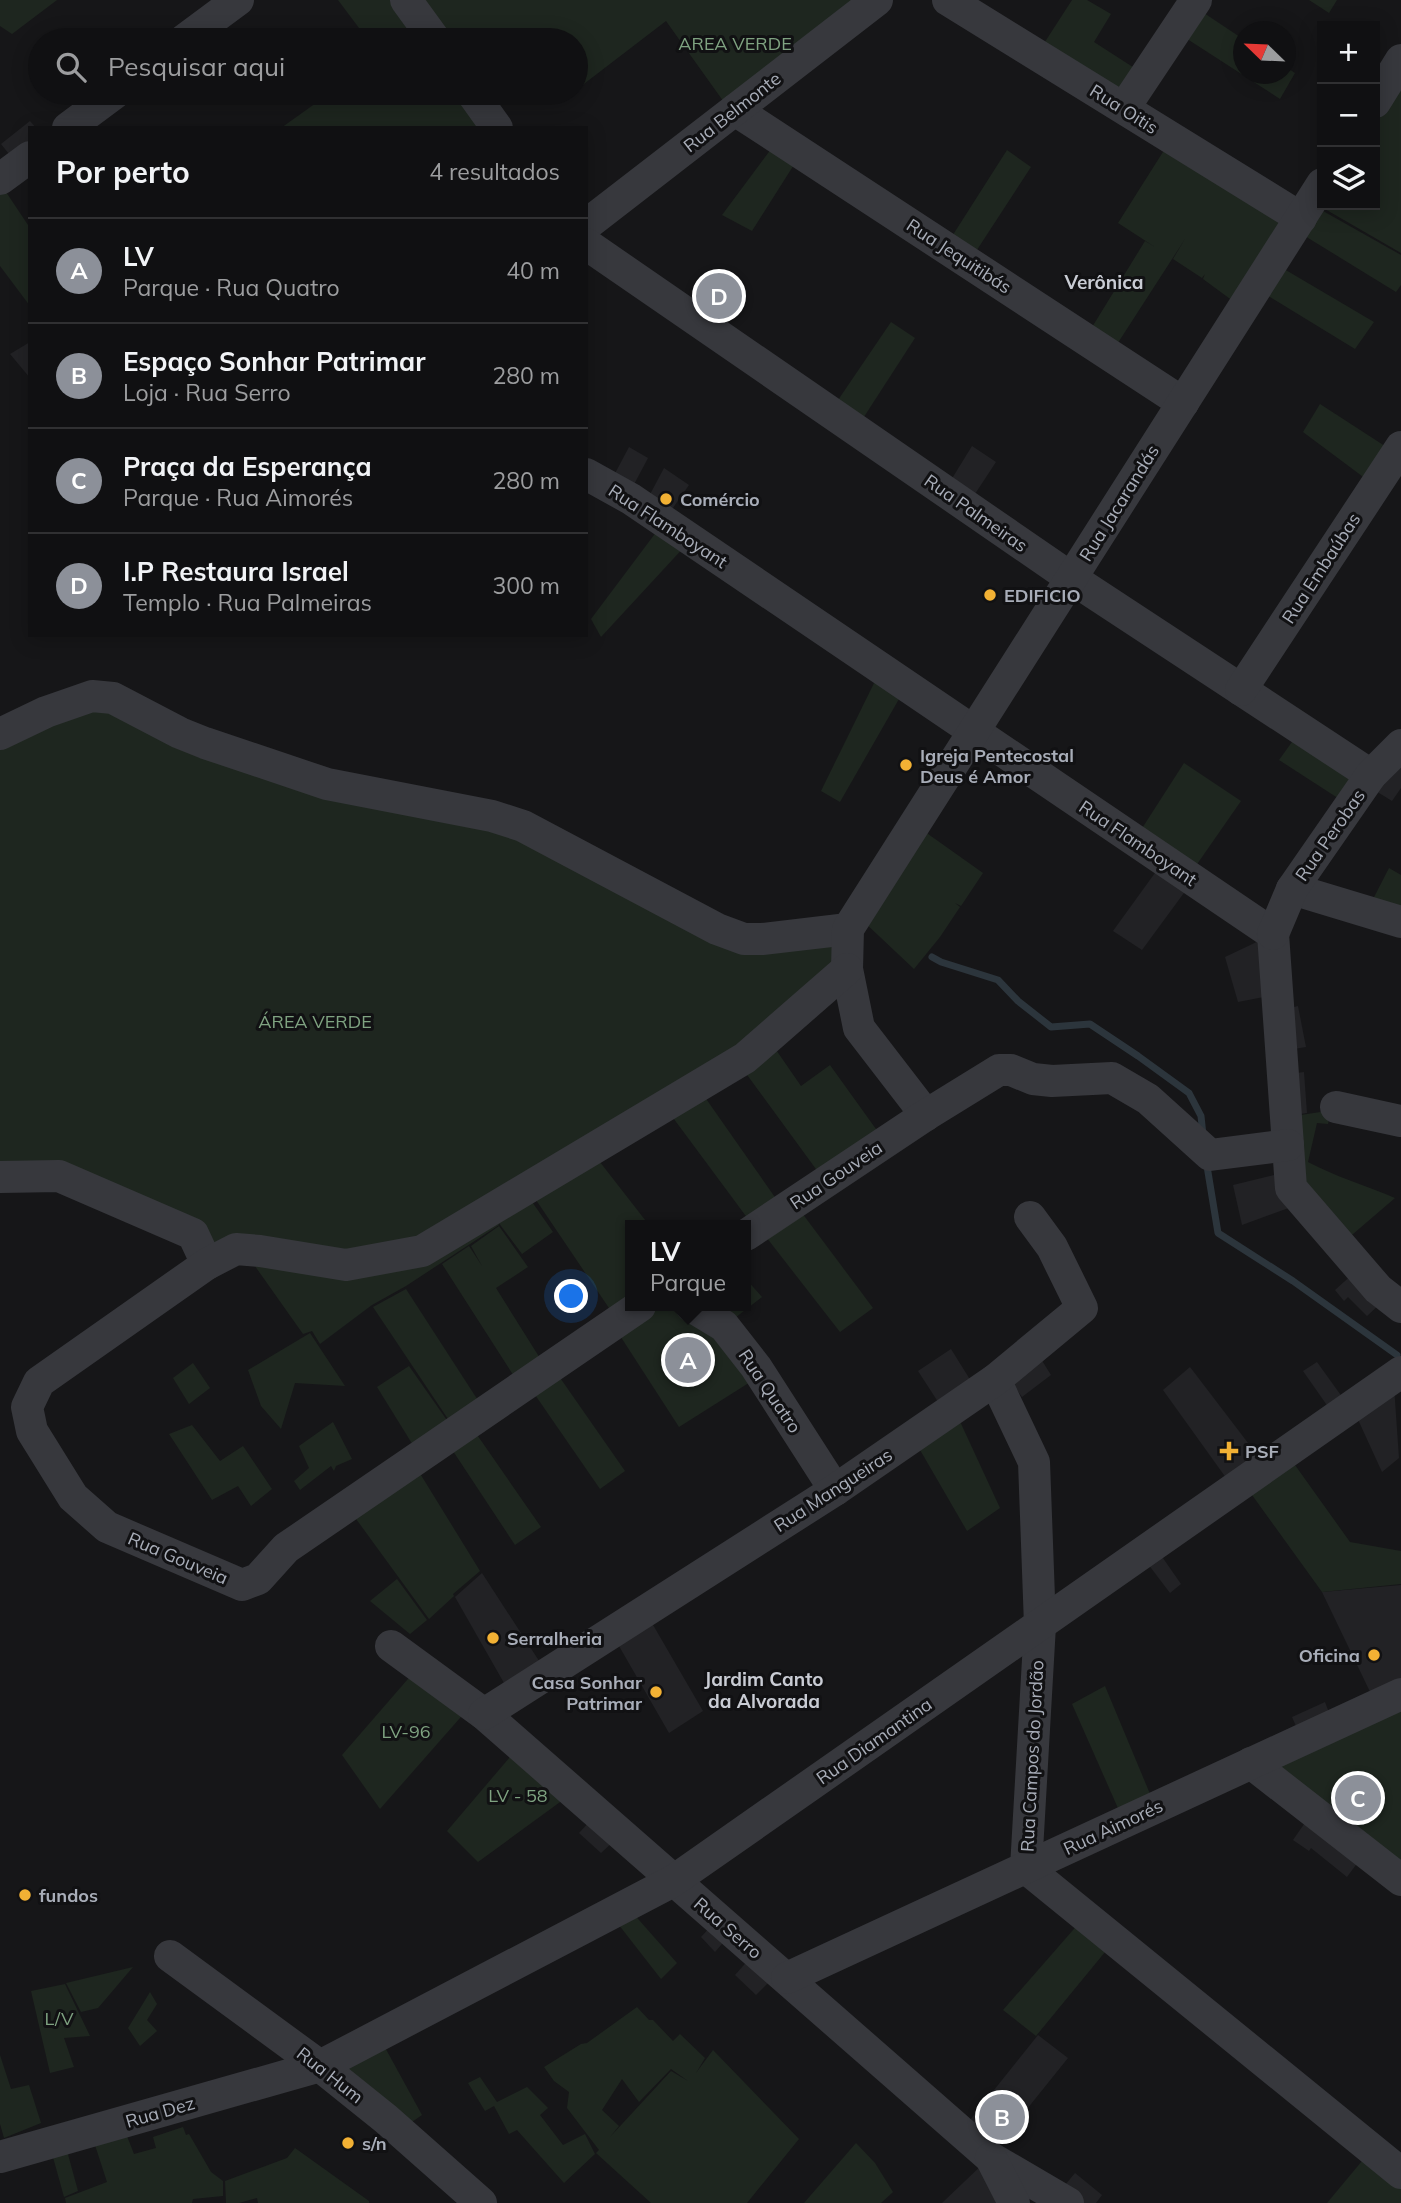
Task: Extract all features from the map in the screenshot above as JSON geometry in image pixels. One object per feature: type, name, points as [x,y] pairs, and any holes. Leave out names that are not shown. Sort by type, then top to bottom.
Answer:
[{"type":"street","points":[[200,28],[238,0]]},
{"type":"street","points":[[406,0],[426,28]]},
{"type":"street","name":"Rua Belmonte","points":[[588,223],[877,0]]},
{"type":"street","name":"Rua Oitis","points":[[948,0],[1301,218]]},
{"type":"street","points":[[1124,108],[1196,0]]},
{"type":"street","points":[[1380,94],[1401,60]]},
{"type":"street","points":[[71,126],[99,105]]},
{"type":"street","points":[[481,105],[496,126]]},
{"type":"street","name":"Rua Jequitibás","points":[[735,110],[1183,403]]},
{"type":"street","name":"Rua Jacarandás","points":[[848,929],[1317,192]]},
{"type":"street","name":"Rua Palmeiras","points":[[588,245],[1071,578],[1371,775]]},
{"type":"street","name":"Rua Embaúbas","points":[[1241,690],[1401,447]]},
{"type":"street","name":"Rua Flamboyant","points":[[588,475],[631,499],[1273,934]]},
{"type":"street","points":[[0,734],[46,712],[92,696],[113,698],[180,733],[327,784],[492,816],[523,826],[716,929],[744,939],[848,929],[847,969],[859,1028],[926,1115]]},
{"type":"street","name":"Rua Perobas","points":[[1273,934],[1292,890],[1371,775],[1401,745]]},
{"type":"street","points":[[1292,890],[1401,922]]},
{"type":"street","points":[[1273,934],[1291,1188],[1378,1289],[1401,1307]]},
{"type":"street","name":"Rua Gouveia","points":[[633,1311],[286,1548],[258,1579],[242,1585],[107,1527],[73,1497],[32,1431],[27,1407],[39,1382],[207,1264],[236,1249],[346,1265],[422,1251],[745,1058],[847,969]]},
{"type":"street","name":"Rua Gouveia","points":[[751,1232],[926,1115],[999,1070],[1011,1070],[1033,1079],[1052,1081],[1112,1078],[1149,1099],[1210,1155],[1288,1145]]},
{"type":"street","points":[[1336,1107],[1401,1121]]},
{"type":"street","points":[[0,1177],[59,1176],[193,1234],[207,1264]]},
{"type":"street","name":"Rua Mangueiras","points":[[484,1713],[835,1490],[995,1380],[1082,1308],[1052,1247],[1030,1217]]},
{"type":"street","name":"Rua Quatro","points":[[699,1311],[724,1326],[756,1367],[835,1490]]},
{"type":"street","name":"Rua Diamantina","points":[[320,2066],[673,1881],[1401,1377]]},
{"type":"street","name":"Rua Campos do Jordão","points":[[995,1380],[1034,1462],[1040,1625],[1026,1868],[1401,2173]]},
{"type":"street","name":"Rua Serro","points":[[391,1646],[484,1713],[991,2158],[1068,2203]]},
{"type":"street","name":"Rua Aimorés","points":[[787,1979],[1401,1694]]},
{"type":"street","points":[[1251,1763],[1401,1880]]},
{"type":"street","name":"Rua Hum","points":[[170,1956],[320,2066],[386,2119],[481,2203]]},
{"type":"street","name":"Rua Dez","points":[[0,2157],[320,2066]]},
{"type":"street","points":[[991,2158],[1014,2203]]},
{"type":"shaded area","points":[[30,121],[34,126],[28,126],[28,148],[13,159],[1,144]]},
{"type":"shaded area","points":[[28,343],[28,376],[10,354]]},
{"type":"shaded area","points":[[972,446],[996,462],[971,500],[948,485]]},
{"type":"shaded area","points":[[629,447],[648,458],[631,490],[612,479]]},
{"type":"shaded area","points":[[664,468],[689,485],[668,515],[647,500]]},
{"type":"shaded area","points":[[1401,767],[1401,788],[1392,801],[1371,788]]},
{"type":"shaded area","points":[[1160,866],[1189,886],[1142,950],[1113,931]]},
{"type":"shaded area","points":[[1265,938],[1269,996],[1238,1002],[1225,957]]},
{"type":"shaded area","points":[[1298,1006],[1306,1047],[1288,1050],[1286,1009]]},
{"type":"shaded area","points":[[1304,1072],[1307,1113],[1294,1115],[1289,1074]]},
{"type":"shaded area","points":[[1282,1173],[1297,1205],[1242,1225],[1233,1185]]},
{"type":"shaded area","points":[[1355,1272],[1382,1302],[1367,1316],[1348,1297],[1344,1301],[1335,1290]]},
{"type":"shaded area","points":[[951,1349],[974,1386],[942,1408],[918,1371]]},
{"type":"shaded area","points":[[1041,1359],[1051,1375],[1022,1397],[1011,1382]]},
{"type":"shaded area","points":[[1317,1362],[1345,1401],[1331,1411],[1303,1371]]},
{"type":"shaded area","points":[[1190,1367],[1261,1460],[1229,1482],[1163,1390]]},
{"type":"shaded area","points":[[1394,1386],[1399,1458],[1382,1472],[1355,1413]]},
{"type":"shaded area","points":[[1158,1551],[1181,1584],[1170,1593],[1145,1560]]},
{"type":"shaded area","points":[[482,1573],[543,1667],[508,1690],[455,1597]]},
{"type":"shaded area","points":[[1401,1585],[1401,1685],[1373,1698],[1322,1592]]},
{"type":"shaded area","points":[[649,1618],[703,1711],[669,1733],[615,1639]]},
{"type":"shaded area","points":[[1325,1702],[1331,1718],[1299,1733],[1292,1717]]},
{"type":"shaded area","points":[[1309,1817],[1361,1858],[1347,1877],[1311,1848],[1309,1851],[1293,1840]]},
{"type":"shaded area","points":[[592,1819],[615,1840],[601,1853],[579,1833]]},
{"type":"shaded area","points":[[712,1925],[727,1938],[715,1952],[701,1937]]},
{"type":"shaded area","points":[[751,1957],[774,1977],[756,1995],[735,1975]]},
{"type":"shaded area","points":[[1038,2035],[1068,2058],[994,2150],[966,2125]]},
{"type":"shaded area","points":[[985,2162],[1006,2203],[942,2203]]},
{"type":"shaded area","points":[[1075,2173],[1102,2195],[1096,2203],[1083,2203],[1061,2190]]},
{"type":"green space","points":[[0,0],[57,0],[12,34],[0,26]]},
{"type":"green space","points":[[338,0],[397,0],[417,28],[359,28]]},
{"type":"green space","name":"AREA VERDE","points":[[421,0],[864,0],[726,105],[666,21],[588,81],[588,28],[441,28]]},
{"type":"green space","points":[[1072,0],[1087,0],[1111,14],[1094,42],[1139,71],[1121,98],[1041,48]]},
{"type":"green space","points":[[1309,0],[1337,0],[1329,13]]},
{"type":"green space","points":[[1198,9],[1233,32],[1233,69],[1181,35]]},
{"type":"green space","points":[[1401,74],[1401,253],[1327,210],[1380,210],[1380,107]]},
{"type":"green space","points":[[1257,84],[1289,84],[1280,99]]},
{"type":"green space","points":[[313,105],[472,105],[487,126],[284,126]]},
{"type":"green space","points":[[1168,144],[1290,220],[1237,304],[1203,279],[1205,274],[1202,278],[1173,259],[1185,239],[1114,349],[1089,332],[1145,241],[1155,247],[1118,223]]},
{"type":"green space","points":[[774,145],[797,160],[752,231],[722,215]]},
{"type":"green space","points":[[1007,150],[1031,167],[973,256],[949,241]]},
{"type":"green space","points":[[4,189],[28,225],[28,303],[0,266],[0,193]]},
{"type":"green space","points":[[1316,207],[1317,210],[1401,255],[1401,285],[1396,292],[1300,233]]},
{"type":"green space","points":[[1279,266],[1374,322],[1355,349],[1262,292]]},
{"type":"green space","points":[[891,322],[915,338],[860,423],[834,406]]},
{"type":"green space","points":[[1320,404],[1391,450],[1370,482],[1303,432]]},
{"type":"green space","points":[[660,527],[686,545],[601,637],[591,619]]},
{"type":"green space","points":[[878,675],[903,692],[840,802],[821,791]]},
{"type":"green space","name":"ÁREA VERDE","points":[[94,705],[497,825],[667,916],[844,935],[838,969],[754,1044],[421,1240],[358,1252],[211,1255],[0,1164],[0,746]]},
{"type":"green space","points":[[1297,735],[1361,777],[1344,802],[1279,760]]},
{"type":"green space","points":[[1184,763],[1241,801],[1193,870],[1139,833]]},
{"type":"green space","points":[[921,829],[983,873],[961,906],[955,903],[960,907],[914,969],[862,920]]},
{"type":"green space","points":[[1389,868],[1401,875],[1401,915],[1370,905]]},
{"type":"green space","points":[[772,1044],[801,1086],[830,1065],[881,1136],[821,1176],[742,1068]]},
{"type":"green space","points":[[702,1093],[779,1203],[751,1223],[668,1111]]},
{"type":"green space","points":[[1334,1101],[1328,1124],[1317,1123],[1308,1162],[1395,1198],[1346,1240],[1298,1184],[1294,1116],[1327,1111]]},
{"type":"green space","points":[[596,1157],[645,1220],[625,1220],[625,1306],[613,1314],[532,1194]]},
{"type":"green space","points":[[528,1196],[553,1232],[522,1254],[498,1222],[499,1225],[372,1305],[320,1344],[312,1331],[303,1334],[245,1252],[319,1271]]},
{"type":"green space","points":[[799,1209],[873,1308],[840,1332],[763,1233]]},
{"type":"green space","points":[[499,1226],[528,1267],[496,1288],[543,1363],[517,1381],[442,1264],[469,1246],[482,1266],[471,1246]]},
{"type":"green space","points":[[751,1285],[762,1297],[751,1306]]},
{"type":"green space","points":[[406,1289],[481,1405],[452,1425],[373,1307]]},
{"type":"green space","points":[[646,1311],[684,1311],[703,1322],[755,1379],[679,1427],[617,1331]]},
{"type":"green space","points":[[714,1311],[744,1311],[731,1321]]},
{"type":"green space","points":[[310,1333],[345,1386],[295,1383],[281,1429],[261,1406],[248,1370]]},
{"type":"green space","points":[[193,1363],[210,1388],[189,1404],[173,1378]]},
{"type":"green space","points":[[409,1366],[451,1426],[416,1450],[377,1387]]},
{"type":"green space","points":[[556,1372],[625,1471],[600,1489],[531,1389]]},
{"type":"green space","points":[[957,1415],[1000,1508],[967,1531],[916,1443]]},
{"type":"green space","points":[[333,1422],[352,1459],[336,1466],[334,1471],[331,1466],[300,1490],[294,1481],[309,1468],[299,1446]]},
{"type":"green space","points":[[192,1425],[220,1461],[243,1446],[272,1489],[251,1506],[238,1486],[212,1500],[169,1434]]},
{"type":"green space","points":[[473,1429],[541,1527],[515,1545],[449,1445]]},
{"type":"green space","points":[[1290,1458],[1350,1542],[1401,1551],[1401,1584],[1322,1592],[1247,1488]]},
{"type":"green space","points":[[416,1467],[480,1571],[429,1619],[351,1512]]},
{"type":"green space","points":[[397,1579],[427,1620],[410,1634],[370,1601]]},
{"type":"green space","name":"LV-96","points":[[414,1672],[467,1710],[380,1809],[342,1755]]},
{"type":"green space","points":[[1105,1686],[1153,1801],[1121,1815],[1072,1704]]},
{"type":"green space","points":[[1401,1704],[1401,1870],[1264,1763]]},
{"type":"green space","name":"LV - 58","points":[[515,1751],[567,1797],[478,1862],[447,1831]]},
{"type":"green space","points":[[631,1911],[677,1963],[661,1979],[615,1920]]},
{"type":"green space","points":[[1080,1922],[1110,1946],[1036,2036],[1003,2010]]},
{"type":"green space","name":"L/V","points":[[133,1967],[98,2008],[81,2012],[66,1983]]},
{"type":"green space","name":"L/V","points":[[65,1984],[90,2036],[64,2038],[74,2067],[50,2073],[31,1991]]},
{"type":"green space","points":[[150,1992],[157,2004],[147,2020],[157,2031],[140,2046],[128,2028]]},
{"type":"green space","points":[[637,2007],[673,2041],[680,2034],[705,2058],[696,2073],[713,2050],[799,2139],[747,2203],[651,2203],[596,2153],[599,2150],[567,2108],[569,2092],[554,2081],[544,2067],[587,2043]],"holes":[[[671,2069],[688,2081],[671,2071],[610,2137],[619,2126],[602,2110],[622,2079],[639,2102]]]},
{"type":"green space","points":[[382,2042],[422,2115],[406,2126],[334,2068]]},
{"type":"green space","name":"L/V","points":[[0,2055],[11,2089],[29,2085],[41,2123],[4,2138],[0,2124]]},
{"type":"green space","points":[[480,2077],[497,2102],[527,2087],[548,2108],[540,2115],[563,2145],[585,2134],[595,2154],[564,2183],[517,2130],[509,2134],[494,2106],[485,2111],[468,2083]]},
{"type":"green space","points":[[183,2127],[211,2172],[223,2181],[223,2196],[193,2199],[192,2203],[66,2203],[65,2198],[107,2182],[93,2139],[125,2131],[134,2154],[156,2148],[153,2137]]},
{"type":"green space","points":[[856,2143],[875,2163],[893,2192],[881,2203],[804,2203]]},
{"type":"green space","points":[[66,2147],[78,2191],[64,2197],[51,2150]]},
{"type":"green space","points":[[295,2148],[369,2203],[258,2203],[257,2198],[226,2203],[225,2181],[287,2158]]},
{"type":"green space","points":[[1367,2155],[1401,2183],[1401,2203],[1327,2203]]},
{"type":"waterway","points":[[932,957],[998,980],[1018,1001],[1051,1027],[1090,1024],[1189,1093],[1201,1116],[1203,1135]]},
{"type":"waterway","points":[[1206,1160],[1218,1233],[1293,1281],[1397,1355]]},
{"type":"place","name":"I.P Restaura Israel","points":[[719,296]]},
{"type":"place","name":"Comércio","points":[[666,499]]},
{"type":"place","name":"EDIFICIO","points":[[990,595]]},
{"type":"place","name":"Igreja Pentecostal Deus é Amor","points":[[906,765]]},
{"type":"place","name":"LV","points":[[688,1360]]},
{"type":"place","name":"PSF","points":[[1229,1451]]},
{"type":"place","name":"Serralheria","points":[[493,1638]]},
{"type":"place","name":"Oficina","points":[[1374,1655]]},
{"type":"place","name":"Casa Sonhar Patrimar","points":[[656,1692]]},
{"type":"place","name":"Praça da Esperança","points":[[1358,1798]]},
{"type":"place","name":"fundos","points":[[25,1895]]},
{"type":"place","name":"Espaço Sonhar Patrimar","points":[[1002,2117]]},
{"type":"place","name":"s/n","points":[[348,2143]]},
{"type":"district","name":"Verônica","points":[[1104,282]]},
{"type":"district","name":"Jardim Canto da Alvorada","points":[[764,1690]]}]
